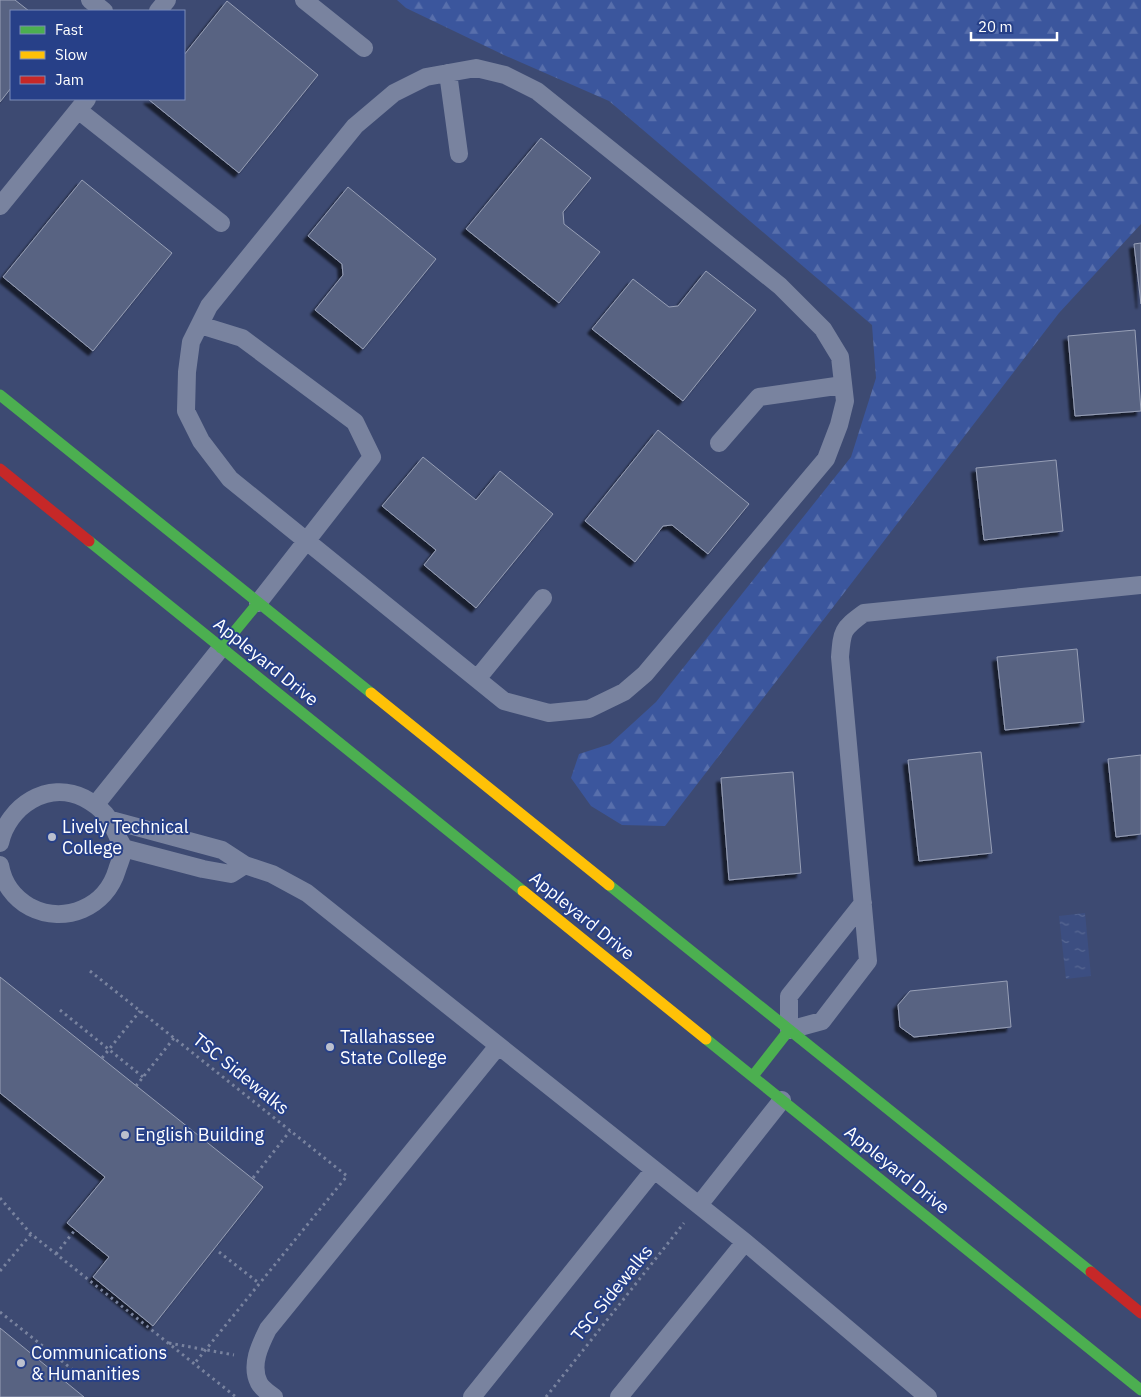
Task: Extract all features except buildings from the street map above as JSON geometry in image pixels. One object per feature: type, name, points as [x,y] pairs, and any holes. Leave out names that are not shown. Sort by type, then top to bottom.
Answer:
[{"type":"main road","points":[[0,395],[1141,1313]]},
{"type":"main road","name":"Appleyard Drive","points":[[0,469],[1141,1390]]},
{"type":"main road","points":[[221,648],[258,602]]},
{"type":"main road","points":[[753,1076],[789,1030]]},
{"type":"lane","points":[[90,0],[103,10]]},
{"type":"lane","points":[[159,10],[167,0]]},
{"type":"lane","points":[[304,0],[364,48]]},
{"type":"lane","points":[[476,68],[505,75],[537,91],[780,286],[824,329],[840,357],[843,409],[826,459],[646,674],[624,692],[589,709],[549,713],[504,701],[230,479],[201,441],[186,412],[187,372],[191,342],[210,306],[355,126],[394,93],[426,77],[448,73],[476,68]]},
{"type":"lane","points":[[448,73],[459,154]]},
{"type":"lane","points":[[0,206],[83,104],[221,223]]},
{"type":"lane","points":[[200,325],[242,338],[355,422],[372,457],[258,602]]},
{"type":"lane","points":[[719,444],[759,397],[843,385]]},
{"type":"lane","points":[[863,903],[789,996],[789,1030],[822,1021],[868,961],[863,903],[840,657],[841,635],[851,622],[864,613],[1141,585]]},
{"type":"lane","points":[[477,679],[543,598]]},
{"type":"lane","points":[[96,804],[221,648]]},
{"type":"lane","points":[[0,843],[3,831],[17,809],[35,798],[56,792],[77,795],[96,804],[111,820],[123,848],[114,881],[101,898],[83,910],[62,915],[41,912],[22,902],[11,892],[1,873],[0,865]]},
{"type":"lane","points":[[111,820],[222,850],[245,865],[272,874],[307,893],[745,1242],[928,1397]]},
{"type":"lane","points":[[123,848],[202,869],[231,874],[245,865]]},
{"type":"lane","points":[[274,1397],[259,1385],[256,1372],[257,1350],[268,1329],[498,1046]]},
{"type":"lane","points":[[699,1205],[782,1100]]},
{"type":"lane","points":[[472,1397],[654,1170]]},
{"type":"lane","points":[[619,1397],[745,1242]]},
{"type":"path","name":"TSC Sidewalks","points":[[90,971],[347,1176],[194,1364]]},
{"type":"path","points":[[60,1010],[143,1077]]},
{"type":"path","points":[[102,1058],[140,1011]]},
{"type":"path","name":"TSC Sidewalks","points":[[136,1086],[174,1038]]},
{"type":"path","name":"TSC Sidewalks","points":[[253,1178],[290,1131]]},
{"type":"path","points":[[0,1198],[31,1234],[236,1397]]},
{"type":"path","name":"TSC Sidewalks","points":[[546,1397],[699,1205]]},
{"type":"path","points":[[56,1254],[75,1230]]},
{"type":"path","points":[[0,1271],[31,1234]]},
{"type":"path","points":[[219,1252],[260,1284]]},
{"type":"path","points":[[0,1312],[73,1370]]},
{"type":"path","points":[[168,1343],[257,1359]]},
{"type":"green space","points":[[397,0],[1141,0],[1141,224],[1059,313],[665,826],[622,825],[591,806],[571,778],[579,754],[610,744],[656,702],[851,457],[876,378],[872,325],[609,101],[506,56],[406,8]]},
{"type":"water","points":[[1085,913],[1091,976],[1066,979],[1059,916]]},
{"type":"traffic: fast","points":[[0,395],[371,693]]},
{"type":"traffic: fast","points":[[89,541],[523,891]]},
{"type":"traffic: fast","points":[[221,648],[258,603]]},
{"type":"traffic: fast","points":[[609,885],[1091,1272]]},
{"type":"traffic: fast","points":[[753,1076],[789,1030]]},
{"type":"traffic: fast","points":[[706,1039],[1141,1390]]},
{"type":"traffic: slow","points":[[371,693],[609,885]]},
{"type":"traffic: slow","points":[[523,891],[706,1039]]},
{"type":"traffic: jam","points":[[0,469],[89,541]]},
{"type":"traffic: jam","points":[[1091,1272],[1141,1313]]},
{"type":"place","name":"Lively Technical College","points":[[52,837]]},
{"type":"place","name":"Tallahassee State College","points":[[330,1047]]},
{"type":"place","name":"English Building","points":[[125,1135]]},
{"type":"place","name":"Communications & Humanities","points":[[21,1363]]}]
